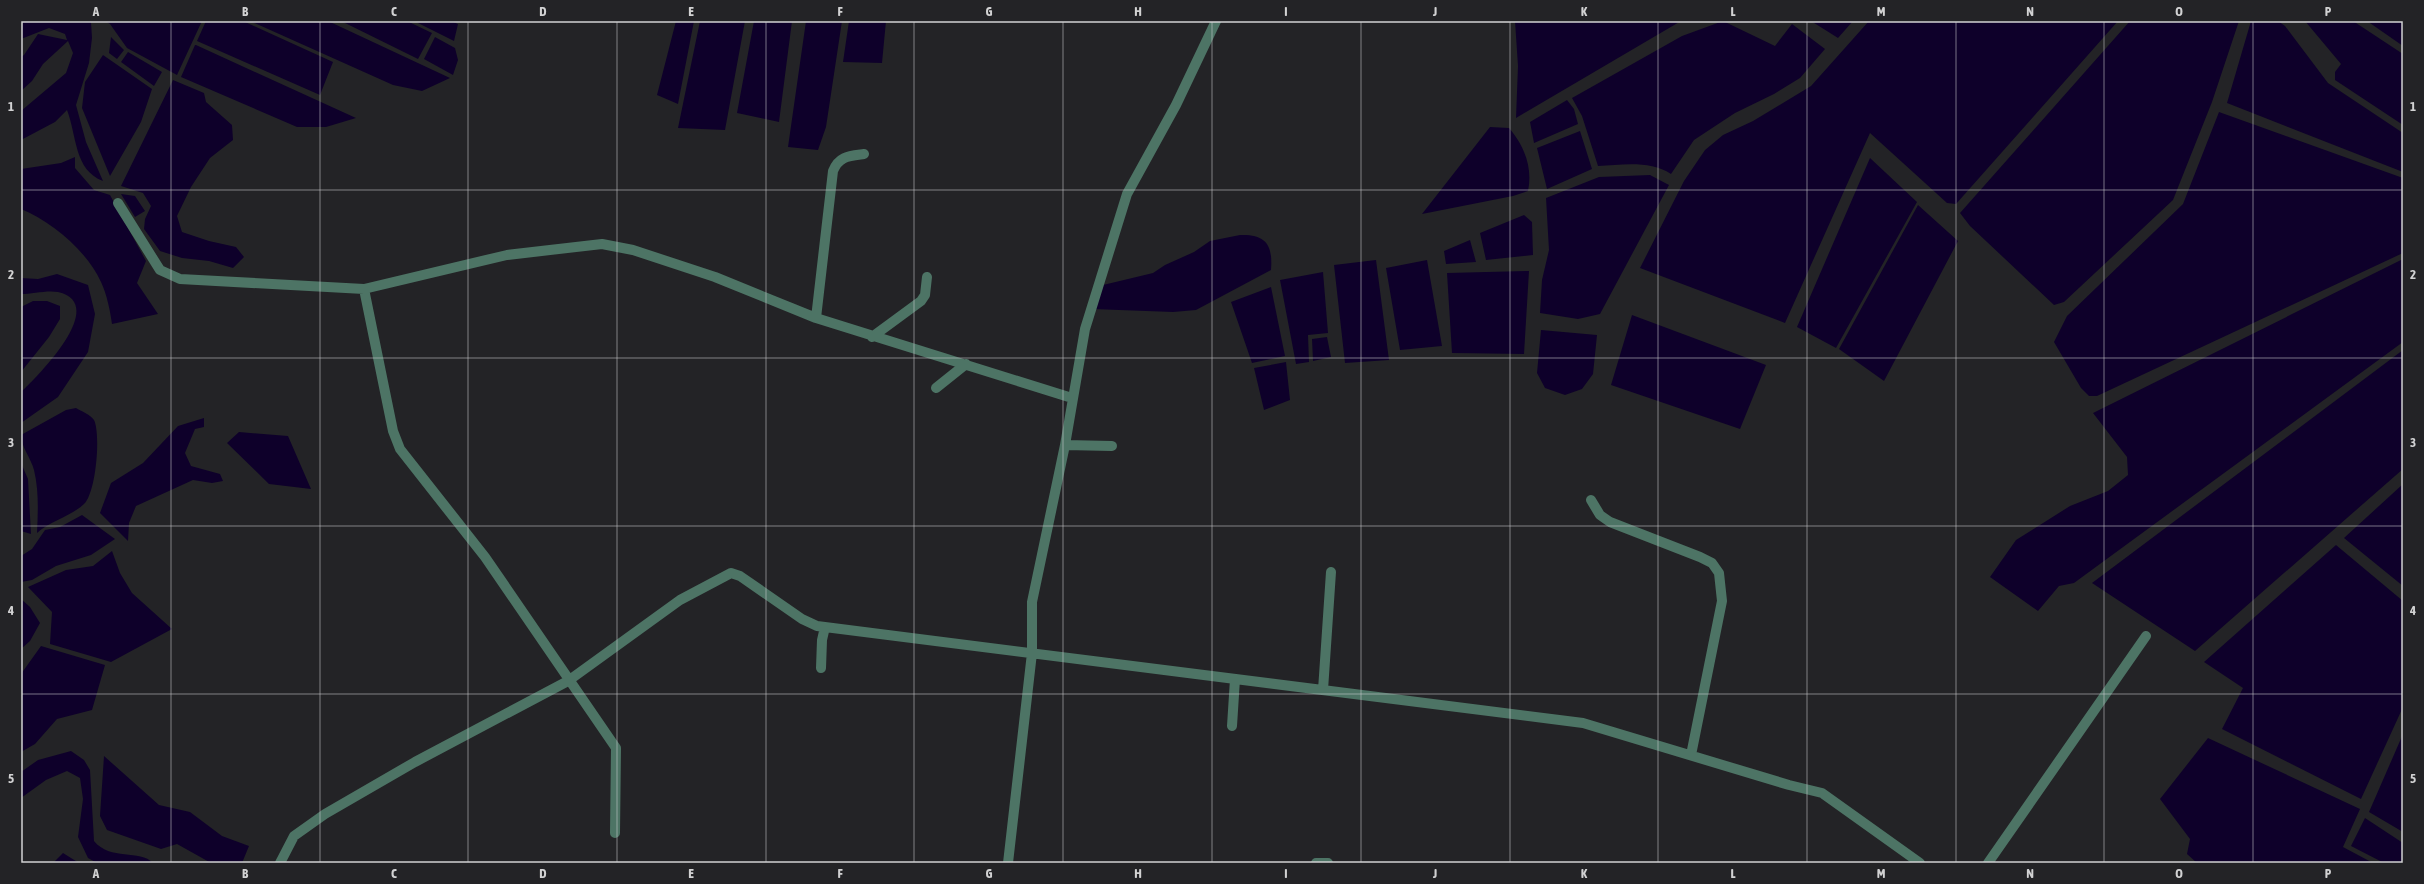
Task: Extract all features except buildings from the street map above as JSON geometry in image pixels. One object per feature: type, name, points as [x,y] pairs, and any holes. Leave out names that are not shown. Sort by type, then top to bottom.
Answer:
[{"type":"street","points":[[1008,863],[1032,653],[1032,602],[1065,445],[1072,398],[1093,298],[1127,194],[1176,105],[1216,21]]},
{"type":"street","points":[[816,318],[833,172],[842,158],[864,154]]},
{"type":"street","points":[[118,203],[160,270],[180,278],[364,289],[507,255],[602,244],[633,250],[714,278],[816,318],[872,337],[966,364],[1072,398]]},
{"type":"street","points":[[872,337],[921,301],[925,295],[927,277]]},
{"type":"street","points":[[364,289],[393,430],[400,449],[484,557],[617,751],[615,833]]},
{"type":"street","points":[[936,388],[966,364]]},
{"type":"street","points":[[1065,445],[1112,446]]},
{"type":"street","points":[[1591,500],[1600,515],[1610,522],[1700,557],[1712,563],[1719,573],[1722,601],[1691,756]]},
{"type":"street","points":[[1323,690],[1331,572]]},
{"type":"street","points":[[280,863],[294,836],[325,814],[415,762],[568,681],[680,600],[731,573],[740,576],[809,624],[825,627],[1583,723],[1789,785],[1822,793],[1920,863]]},
{"type":"street","points":[[821,668],[822,640],[825,627]]},
{"type":"street","points":[[1988,863],[2146,636]]},
{"type":"street","points":[[1232,726],[1235,680]]},
{"type":"street","points":[[1316,863],[1328,863]]},
{"type":"shaded area","points":[[23,21],[91,22],[92,38],[89,63],[76,105],[86,142],[103,181],[94,176],[82,161],[67,110],[55,122],[21,140],[21,111],[66,73],[73,53],[68,41],[43,64],[32,81],[21,91],[21,57],[24,55],[38,34],[67,40],[65,34],[49,28],[21,39]]},
{"type":"shaded area","points":[[105,21],[202,21],[177,75],[127,48],[110,24]]},
{"type":"shaded area","points":[[206,21],[243,21],[333,62],[320,95],[197,41]]},
{"type":"shaded area","points":[[250,21],[328,21],[450,78],[422,91],[393,85]]},
{"type":"shaded area","points":[[341,21],[407,21],[432,33],[418,59]]},
{"type":"shaded area","points":[[414,21],[451,21],[458,24],[454,41]]},
{"type":"shaded area","points":[[676,21],[694,21],[678,104],[657,95]]},
{"type":"shaded area","points":[[700,21],[745,21],[725,130],[678,128]]},
{"type":"shaded area","points":[[754,21],[792,21],[779,122],[737,113]]},
{"type":"shaded area","points":[[806,21],[842,21],[826,127],[818,150],[788,147]]},
{"type":"shaded area","points":[[849,21],[886,21],[882,63],[843,62]]},
{"type":"shaded area","points":[[1515,21],[1681,21],[1516,118],[1518,66]]},
{"type":"shaded area","points":[[1723,21],[1775,46],[1792,24],[1825,49],[1800,78],[1774,94],[1735,113],[1694,140],[1671,174],[1654,167],[1636,164],[1598,166],[1582,116],[1572,98],[1682,36]]},
{"type":"shaded area","points":[[1811,21],[1853,21],[1838,38]]},
{"type":"shaded area","points":[[1869,21],[2118,21],[1956,204],[1947,203],[1870,133],[1785,323],[1640,268],[1684,181],[1705,150],[1723,135],[1753,121],[1811,86]]},
{"type":"shaded area","points":[[2130,21],[2239,21],[2212,102],[2173,200],[2064,302],[2054,305],[1970,226],[1960,213]]},
{"type":"shaded area","points":[[2251,21],[2278,21],[2285,26],[2328,83],[2403,133],[2403,172],[2227,103]]},
{"type":"shaded area","points":[[2305,21],[2353,21],[2403,54],[2403,125],[2335,80],[2335,72],[2341,64]]},
{"type":"shaded area","points":[[2367,21],[2403,21],[2403,46]]},
{"type":"shaded area","points":[[111,37],[124,50],[117,59],[109,53]]},
{"type":"shaded area","points":[[435,37],[455,48],[458,60],[453,75],[424,59]]},
{"type":"shaded area","points":[[195,45],[356,118],[326,127],[297,127],[181,77]]},
{"type":"shaded area","points":[[128,52],[162,72],[154,86],[121,62]]},
{"type":"shaded area","points":[[103,55],[152,89],[141,122],[110,176],[82,108],[85,82]]},
{"type":"shaded area","points":[[173,80],[204,93],[206,102],[232,125],[233,140],[210,158],[191,187],[177,216],[182,232],[209,241],[236,247],[244,257],[233,268],[209,261],[182,258],[160,251],[144,229],[145,219],[151,206],[143,193],[121,186]]},
{"type":"shaded area","points":[[1567,100],[1574,109],[1578,124],[1534,143],[1530,122]]},
{"type":"shaded area","points":[[2219,112],[2403,178],[2403,253],[2097,396],[2089,396],[2081,388],[2054,342],[2067,316],[2183,204]]},
{"type":"shaded area","points":[[1490,127],[1509,128],[1519,142],[1528,165],[1528,191],[1513,196],[1422,214]]},
{"type":"shaded area","points":[[1580,131],[1592,169],[1547,189],[1537,148]]},
{"type":"shaded area","points":[[75,157],[75,168],[94,190],[110,195],[146,261],[137,283],[158,314],[112,324],[103,287],[95,270],[87,259],[56,230],[45,222],[21,209],[21,169],[61,163]]},
{"type":"shaded area","points":[[1870,158],[1917,202],[1836,348],[1797,327]]},
{"type":"shaded area","points":[[1650,175],[1669,185],[1600,314],[1578,319],[1540,313],[1542,280],[1549,250],[1546,198],[1599,177]]},
{"type":"shaded area","points":[[121,194],[135,196],[145,211],[135,217]]},
{"type":"shaded area","points":[[1918,205],[1958,241],[1884,381],[1839,349]]},
{"type":"shaded area","points":[[1524,215],[1532,222],[1533,255],[1486,260],[1480,233]]},
{"type":"shaded area","points":[[1240,235],[1256,237],[1262,239],[1266,243],[1271,254],[1271,270],[1196,310],[1173,312],[1092,309],[1103,285],[1153,273],[1165,265],[1194,252],[1210,241]]},
{"type":"shaded area","points":[[1470,240],[1476,262],[1446,264],[1444,251]]},
{"type":"shaded area","points":[[2403,259],[2403,342],[2074,583],[2059,586],[2038,611],[1990,577],[2016,540],[2070,506],[2108,491],[2128,475],[2127,457],[2093,413]]},
{"type":"shaded area","points":[[1376,260],[1389,360],[1345,363],[1334,265]]},
{"type":"shaded area","points":[[1427,260],[1442,346],[1400,350],[1386,268]]},
{"type":"shaded area","points":[[1529,271],[1524,354],[1452,353],[1447,273]]},
{"type":"shaded area","points":[[1323,272],[1328,333],[1308,335],[1309,362],[1296,364],[1280,280]]},
{"type":"shaded area","points":[[57,274],[88,285],[95,314],[88,352],[58,397],[21,423],[21,392],[41,372],[65,341],[73,325],[76,311],[72,299],[58,292],[49,291],[21,294],[21,278],[38,279]]},
{"type":"shaded area","points":[[1271,287],[1285,356],[1252,363],[1231,302]]},
{"type":"shaded area","points":[[33,301],[47,301],[60,306],[60,319],[49,337],[21,372],[21,307]]},
{"type":"shaded area","points":[[1632,315],[1766,365],[1740,429],[1611,385]]},
{"type":"shaded area","points":[[1541,330],[1597,335],[1593,374],[1582,389],[1565,395],[1545,388],[1537,373]]},
{"type":"shaded area","points":[[1327,337],[1331,357],[1313,361],[1312,339]]},
{"type":"shaded area","points":[[2403,350],[2403,469],[2195,651],[2092,583]]},
{"type":"shaded area","points":[[1286,362],[1290,400],[1264,410],[1254,368]]},
{"type":"shaded area","points":[[76,408],[93,418],[96,427],[97,450],[92,488],[84,504],[37,533],[38,502],[36,478],[33,466],[21,439],[21,435],[66,410]]},
{"type":"shaded area","points":[[204,418],[204,427],[195,429],[185,453],[191,466],[220,474],[223,481],[212,483],[193,480],[136,506],[129,523],[128,541],[100,513],[111,483],[143,463],[178,426]]},
{"type":"shaded area","points":[[239,432],[288,436],[311,489],[269,484],[227,443]]},
{"type":"shaded area","points":[[21,463],[28,479],[31,534],[21,531]]},
{"type":"shaded area","points":[[2403,484],[2403,586],[2344,538]]},
{"type":"shaded area","points":[[82,515],[115,539],[91,555],[56,566],[32,580],[21,582],[21,556],[32,549],[45,530],[60,527]]},
{"type":"shaded area","points":[[2336,545],[2403,601],[2403,707],[2361,799],[2222,729],[2243,688],[2204,662]]},
{"type":"shaded area","points":[[112,551],[120,573],[132,593],[172,629],[111,662],[50,644],[52,612],[28,587],[66,570],[93,566]]},
{"type":"shaded area","points":[[21,599],[30,607],[40,623],[30,641],[21,649]]},
{"type":"shaded area","points":[[41,646],[105,665],[92,710],[57,719],[35,744],[21,752],[21,674]]},
{"type":"shaded area","points":[[2403,734],[2403,832],[2369,812]]},
{"type":"shaded area","points":[[2208,738],[2360,809],[2343,847],[2373,863],[2197,863],[2187,854],[2190,839],[2160,799]]},
{"type":"shaded area","points":[[71,751],[84,760],[90,770],[94,841],[108,851],[141,856],[153,863],[97,863],[88,858],[78,837],[83,799],[80,778],[67,771],[46,780],[21,798],[21,772],[38,760]]},
{"type":"shaded area","points":[[104,756],[159,805],[190,812],[222,836],[249,846],[242,863],[211,863],[177,844],[161,849],[107,830],[100,816]]},
{"type":"shaded area","points":[[2365,818],[2403,843],[2403,863],[2384,863],[2351,846]]},
{"type":"shaded area","points":[[63,853],[79,863],[53,863]]}]
